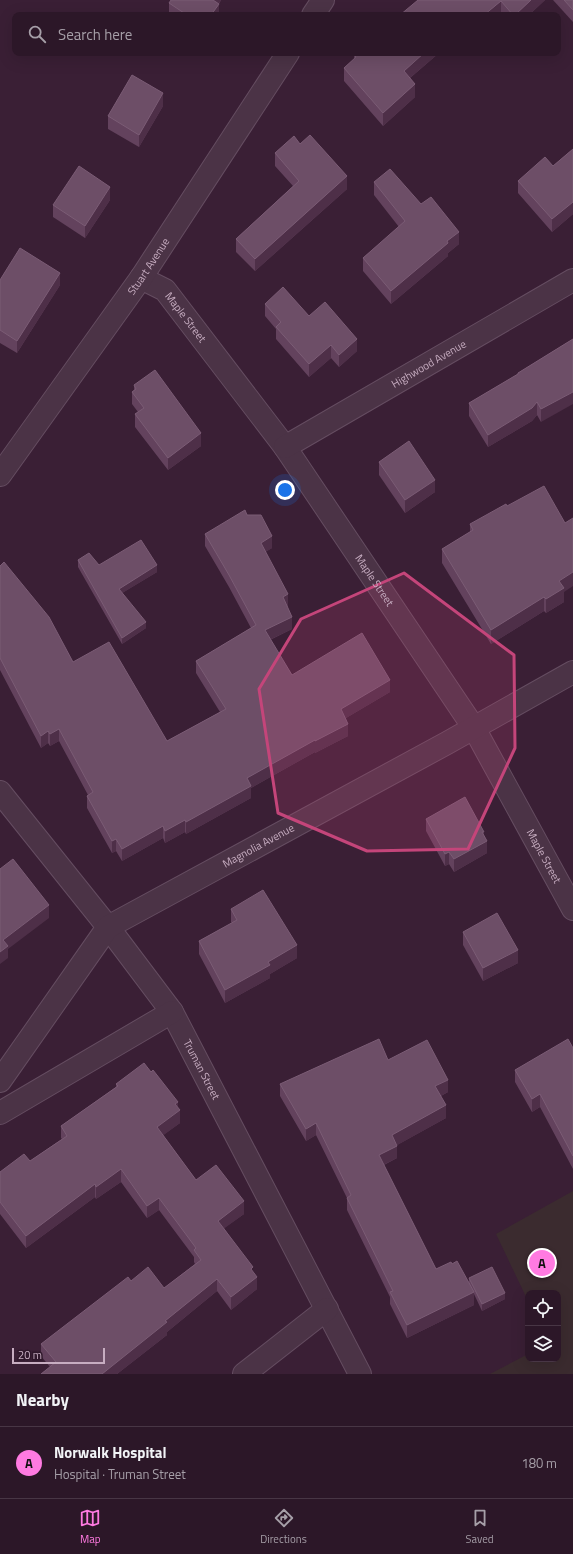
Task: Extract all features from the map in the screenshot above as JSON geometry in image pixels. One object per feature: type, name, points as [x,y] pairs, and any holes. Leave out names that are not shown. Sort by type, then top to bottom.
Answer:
[{"type":"street","points":[[315,12],[323,0]]},
{"type":"street","name":"Stuart Avenue","points":[[0,474],[141,278],[286,56]]},
{"type":"street","name":"Maple Street","points":[[141,278],[165,290],[285,447],[474,728],[573,909]]},
{"type":"street","name":"Highwood Avenue","points":[[285,447],[573,280]]},
{"type":"street","name":"Magnolia Avenue","points":[[0,1081],[108,927],[474,728],[573,672]]},
{"type":"street","name":"Truman Street","points":[[0,792],[108,927],[172,1012],[360,1374]]},
{"type":"street","points":[[0,1113],[172,1012]]},
{"type":"street","points":[[244,1374],[327,1309]]},
{"type":"highlighted area","points":[[404,573],[514,655],[515,748],[468,849],[367,851],[278,813],[259,689],[301,619]]},
{"type":"shaded area","points":[[573,1191],[573,1374],[490,1374],[525,1356],[525,1362],[561,1362],[561,1290],[525,1290],[525,1295],[496,1234]]},
{"type":"building","points":[[171,0],[213,0],[219,4],[213,12],[182,12],[169,3]]},
{"type":"building","points":[[418,0],[531,0],[518,12],[510,12],[501,1],[488,12],[404,12]]},
{"type":"building","points":[[564,0],[573,0],[573,10]]},
{"type":"building","points":[[355,56],[421,56],[404,71],[415,84],[383,113],[344,68],[356,57]]},
{"type":"building","points":[[132,75],[163,93],[139,135],[108,116]]},
{"type":"building","points":[[310,135],[347,176],[255,259],[236,239],[299,181],[275,153],[294,136],[300,144]]},
{"type":"building","points":[[573,149],[573,202],[552,219],[518,181],[545,157],[553,166]]},
{"type":"building","points":[[79,166],[110,187],[85,226],[53,205]]},
{"type":"building","points":[[390,169],[421,204],[431,197],[459,232],[391,291],[363,258],[405,221],[374,182]]},
{"type":"building","points":[[20,248],[60,273],[17,341],[0,330],[0,280]]},
{"type":"building","points":[[283,287],[309,316],[325,302],[357,339],[339,355],[331,345],[309,364],[276,327],[281,322],[265,304]]},
{"type":"building","points":[[573,339],[573,392],[541,409],[537,402],[532,408],[488,435],[469,403]]},
{"type":"building","points":[[155,370],[201,433],[168,458],[135,414],[144,408],[132,392],[136,389],[134,385]]},
{"type":"building","points":[[409,441],[435,480],[405,500],[379,462]]},
{"type":"building","points":[[544,486],[565,523],[573,518],[573,572],[559,581],[564,588],[546,599],[544,597],[491,630],[442,549],[473,530],[470,524],[506,504],[507,506]]},
{"type":"building","points":[[245,510],[247,515],[261,515],[272,536],[261,543],[288,594],[283,597],[292,617],[265,630],[292,675],[362,633],[390,680],[341,709],[348,724],[315,740],[247,778],[251,786],[186,822],[185,820],[165,831],[163,826],[122,849],[116,839],[112,841],[87,796],[93,792],[59,729],[50,734],[48,731],[41,736],[0,658],[0,566],[4,562],[49,617],[73,662],[109,642],[167,741],[226,709],[196,661],[256,625],[205,534]]},
{"type":"building","points":[[141,540],[157,565],[119,589],[146,622],[122,638],[78,560],[89,553],[99,565]]},
{"type":"building","points":[[465,797],[484,832],[482,832],[487,841],[454,859],[449,852],[445,854],[426,819]]},
{"type":"building","points":[[13,859],[49,905],[3,940],[8,946],[0,952],[0,869]]},
{"type":"building","points":[[263,890],[297,945],[268,962],[270,965],[225,990],[199,941],[237,920],[231,909]]},
{"type":"building","points":[[497,913],[518,950],[483,968],[463,932]]},
{"type":"building","points":[[379,1039],[388,1060],[427,1040],[448,1080],[435,1086],[446,1105],[392,1135],[397,1146],[379,1155],[436,1269],[451,1262],[452,1264],[457,1261],[474,1292],[407,1325],[390,1292],[393,1291],[347,1198],[351,1195],[316,1123],[306,1129],[280,1084]]},
{"type":"building","points":[[568,1039],[573,1048],[573,1156],[540,1094],[532,1099],[515,1070]]},
{"type":"building","points":[[144,1063],[151,1072],[153,1070],[178,1102],[175,1104],[180,1110],[157,1127],[196,1180],[216,1165],[244,1201],[218,1221],[253,1267],[251,1269],[257,1277],[231,1297],[217,1279],[165,1321],[167,1322],[102,1374],[41,1374],[56,1362],[41,1344],[128,1277],[131,1281],[148,1267],[164,1288],[201,1260],[194,1250],[196,1248],[159,1198],[147,1206],[121,1169],[96,1187],[95,1184],[26,1236],[0,1202],[0,1172],[24,1154],[30,1161],[67,1136],[61,1126],[118,1086],[116,1084]]},
{"type":"building","points":[[492,1267],[505,1293],[482,1304],[469,1278]]},
{"type":"place","name":"Norwalk Hospital","points":[[542,1263]]}]
